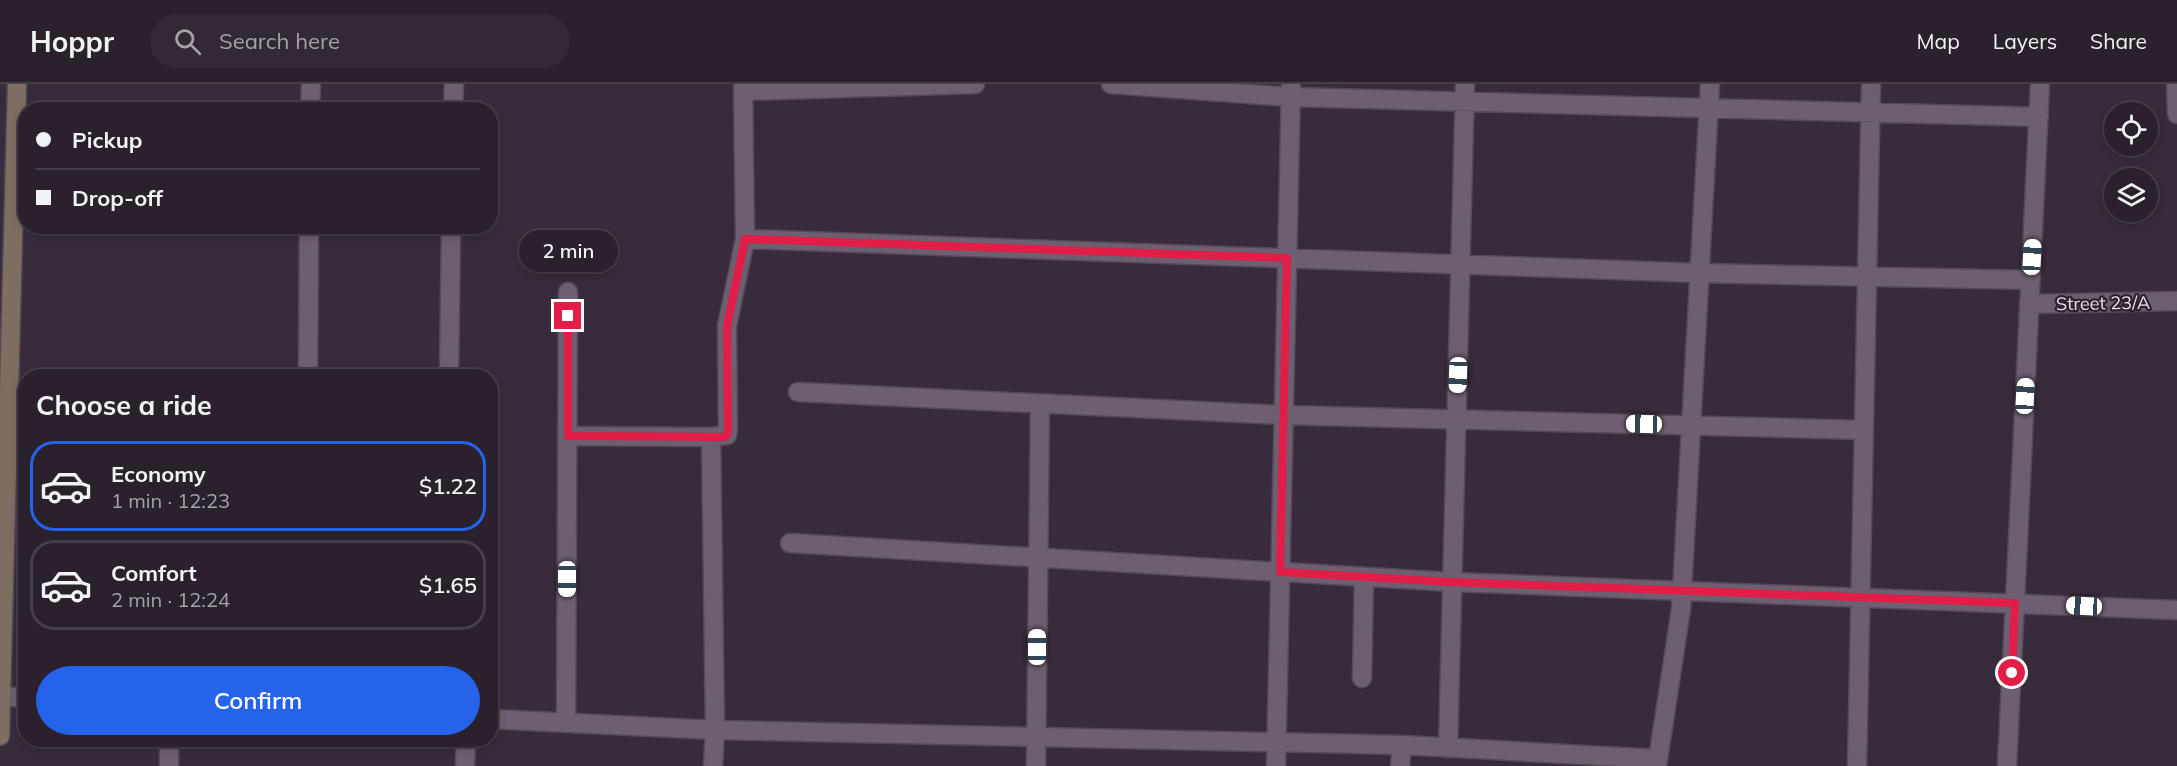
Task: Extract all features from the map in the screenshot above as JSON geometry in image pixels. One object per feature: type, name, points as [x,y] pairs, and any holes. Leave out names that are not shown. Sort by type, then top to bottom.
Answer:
[{"type":"main road","points":[[0,736],[17,84]]},
{"type":"street","points":[[310,102],[311,84]]},
{"type":"street","points":[[453,102],[454,84]]},
{"type":"street","points":[[568,436],[724,437],[727,435],[727,326],[745,239],[743,88],[975,84]]},
{"type":"street","points":[[1112,84],[1465,93],[1709,108],[2039,117]]},
{"type":"street","points":[[498,719],[716,730],[1402,745],[1658,762],[1682,590],[1710,84]]},
{"type":"street","points":[[1857,766],[1871,84]]},
{"type":"street","points":[[2007,766],[2040,84]]},
{"type":"street","points":[[2176,84],[2177,114]]},
{"type":"street","points":[[1276,766],[1291,90]]},
{"type":"street","points":[[1448,748],[1465,93]]},
{"type":"street","points":[[308,369],[309,234]]},
{"type":"street","points":[[449,369],[451,234]]},
{"type":"street","points":[[745,239],[1700,273],[2031,280]]},
{"type":"street","points":[[567,722],[568,292]]},
{"type":"street","name":"Street 23/A","points":[[2029,304],[2177,301]]},
{"type":"street","points":[[798,392],[1284,415],[1864,430]]},
{"type":"street","points":[[1036,766],[1040,404]]},
{"type":"street","points":[[711,437],[716,730],[712,766]]},
{"type":"street","points":[[790,543],[1452,582],[2177,610]]},
{"type":"street","points":[[1362,678],[1364,577]]},
{"type":"street","points":[[1,696],[18,697]]},
{"type":"street","points":[[1400,766],[1402,745]]},
{"type":"street","points":[[169,747],[169,766]]},
{"type":"street","points":[[465,766],[466,747]]},
{"type":"route","points":[[568,316],[568,436],[724,437],[728,430],[727,326],[745,239],[1287,258],[1280,572],[1452,582],[2015,603],[2012,673]]}]
